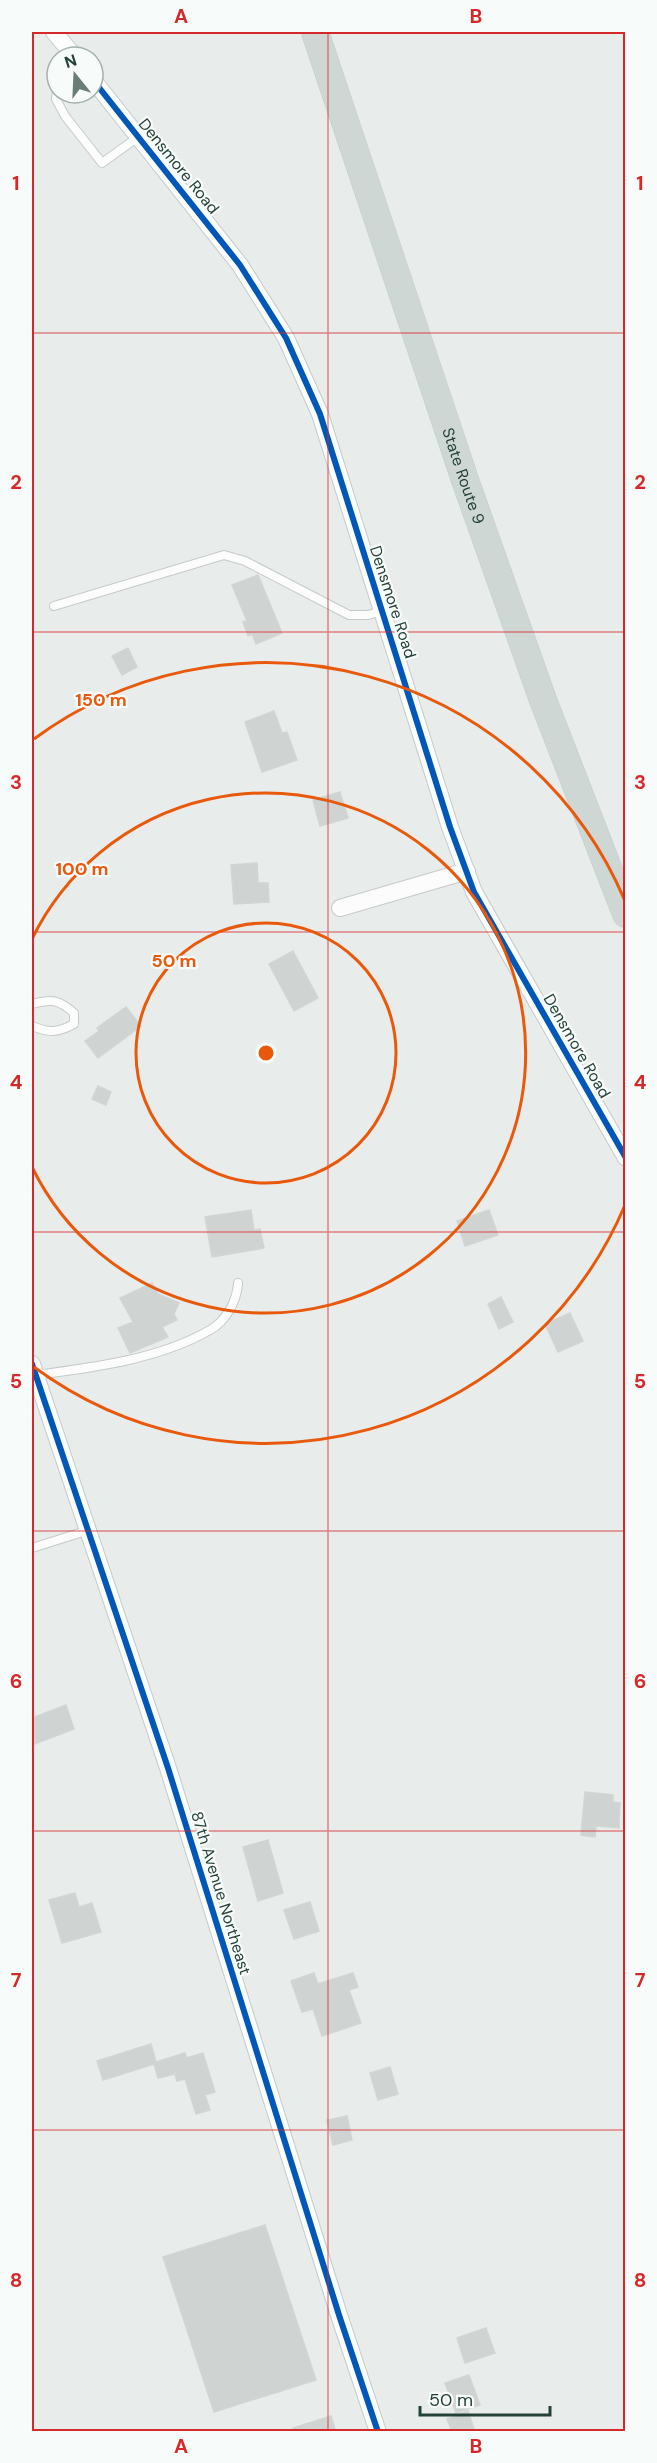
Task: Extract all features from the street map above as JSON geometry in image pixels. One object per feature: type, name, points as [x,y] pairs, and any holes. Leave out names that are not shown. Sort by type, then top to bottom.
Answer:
[{"type":"main road","name":"State Route 9","points":[[315,32],[469,491],[543,700],[626,914]]},
{"type":"street","points":[[54,32],[65,45]]},
{"type":"street","name":"Densmore Road","points":[[105,95],[240,265],[286,338],[320,414],[450,827],[474,892],[626,1158]]},
{"type":"street","points":[[340,908],[467,872]]},
{"type":"street","name":"87th Avenue Northeast","points":[[33,1370],[37,1398],[89,1530],[168,1768],[345,2337],[378,2432]]},
{"type":"lane","points":[[59,105],[65,116],[102,163],[138,137]]},
{"type":"lane","points":[[54,606],[224,555],[244,561],[349,615],[368,615],[382,611]]},
{"type":"lane","points":[[32,1004],[48,1000],[61,1002],[74,1013],[74,1024],[62,1031],[49,1033],[32,1026]]},
{"type":"lane","points":[[33,1370],[91,1368],[158,1351],[211,1329],[231,1308],[237,1283]]},
{"type":"lane","points":[[32,1548],[89,1530]]},
{"type":"building","points":[[258,575],[282,633],[256,644],[252,634],[248,636],[243,622],[247,621],[232,585]]},
{"type":"building","points":[[128,648],[137,667],[122,675],[112,656]]},
{"type":"building","points":[[274,711],[282,733],[287,732],[297,760],[262,772],[245,722]]},
{"type":"building","points":[[340,792],[348,818],[320,826],[313,800]]},
{"type":"building","points":[[257,863],[258,883],[268,883],[269,902],[234,904],[231,865]]},
{"type":"building","points":[[293,951],[318,998],[294,1011],[269,964]]},
{"type":"building","points":[[126,1007],[141,1026],[98,1058],[85,1041],[99,1031],[97,1028]]},
{"type":"building","points":[[98,1086],[111,1092],[106,1105],[92,1099]]},
{"type":"building","points":[[251,1210],[254,1230],[260,1229],[264,1248],[212,1257],[205,1217]]},
{"type":"building","points":[[489,1210],[498,1235],[465,1246],[457,1221]]},
{"type":"building","points":[[152,1283],[158,1294],[179,1303],[174,1314],[177,1320],[162,1327],[168,1337],[130,1353],[118,1328],[133,1322],[120,1298]]},
{"type":"building","points":[[501,1297],[513,1322],[499,1329],[488,1304]]},
{"type":"building","points":[[570,1313],[583,1341],[558,1352],[545,1324]]},
{"type":"building","points":[[66,1705],[74,1729],[32,1745],[32,1718]]},
{"type":"building","points":[[585,1792],[613,1795],[613,1802],[620,1803],[619,1828],[596,1826],[595,1837],[581,1835]]},
{"type":"building","points":[[268,1840],[283,1893],[258,1901],[243,1847]]},
{"type":"building","points":[[75,1893],[79,1907],[92,1903],[101,1932],[62,1943],[49,1900]]},
{"type":"building","points":[[310,1902],[319,1931],[294,1939],[284,1910]]},
{"type":"building","points":[[314,1973],[318,1984],[353,1973],[358,1987],[349,1990],[361,2023],[322,2036],[313,2009],[302,2012],[291,1981]]},
{"type":"building","points":[[151,2044],[156,2062],[185,2053],[187,2058],[203,2053],[215,2092],[205,2095],[210,2110],[196,2114],[185,2079],[177,2081],[175,2074],[158,2078],[154,2064],[103,2080],[97,2061]]},
{"type":"building","points":[[390,2067],[398,2094],[378,2100],[370,2073]]},
{"type":"building","points":[[347,2116],[352,2140],[333,2145],[327,2120]]},
{"type":"building","points":[[265,2225],[316,2380],[214,2412],[163,2257]]},
{"type":"building","points":[[486,2328],[495,2353],[465,2363],[457,2338]]},
{"type":"building","points":[[469,2375],[480,2405],[456,2413],[445,2383]]},
{"type":"building","points":[[468,2411],[475,2432],[452,2432],[447,2419]]},
{"type":"building","points":[[331,2416],[336,2432],[293,2432],[293,2428]]},
{"type":"cycle path","points":[[105,95],[240,265],[286,338],[320,414],[450,827],[474,892],[626,1158]]},
{"type":"cycle path","points":[[32,1364],[168,1768],[339,2315],[378,2432]]}]
